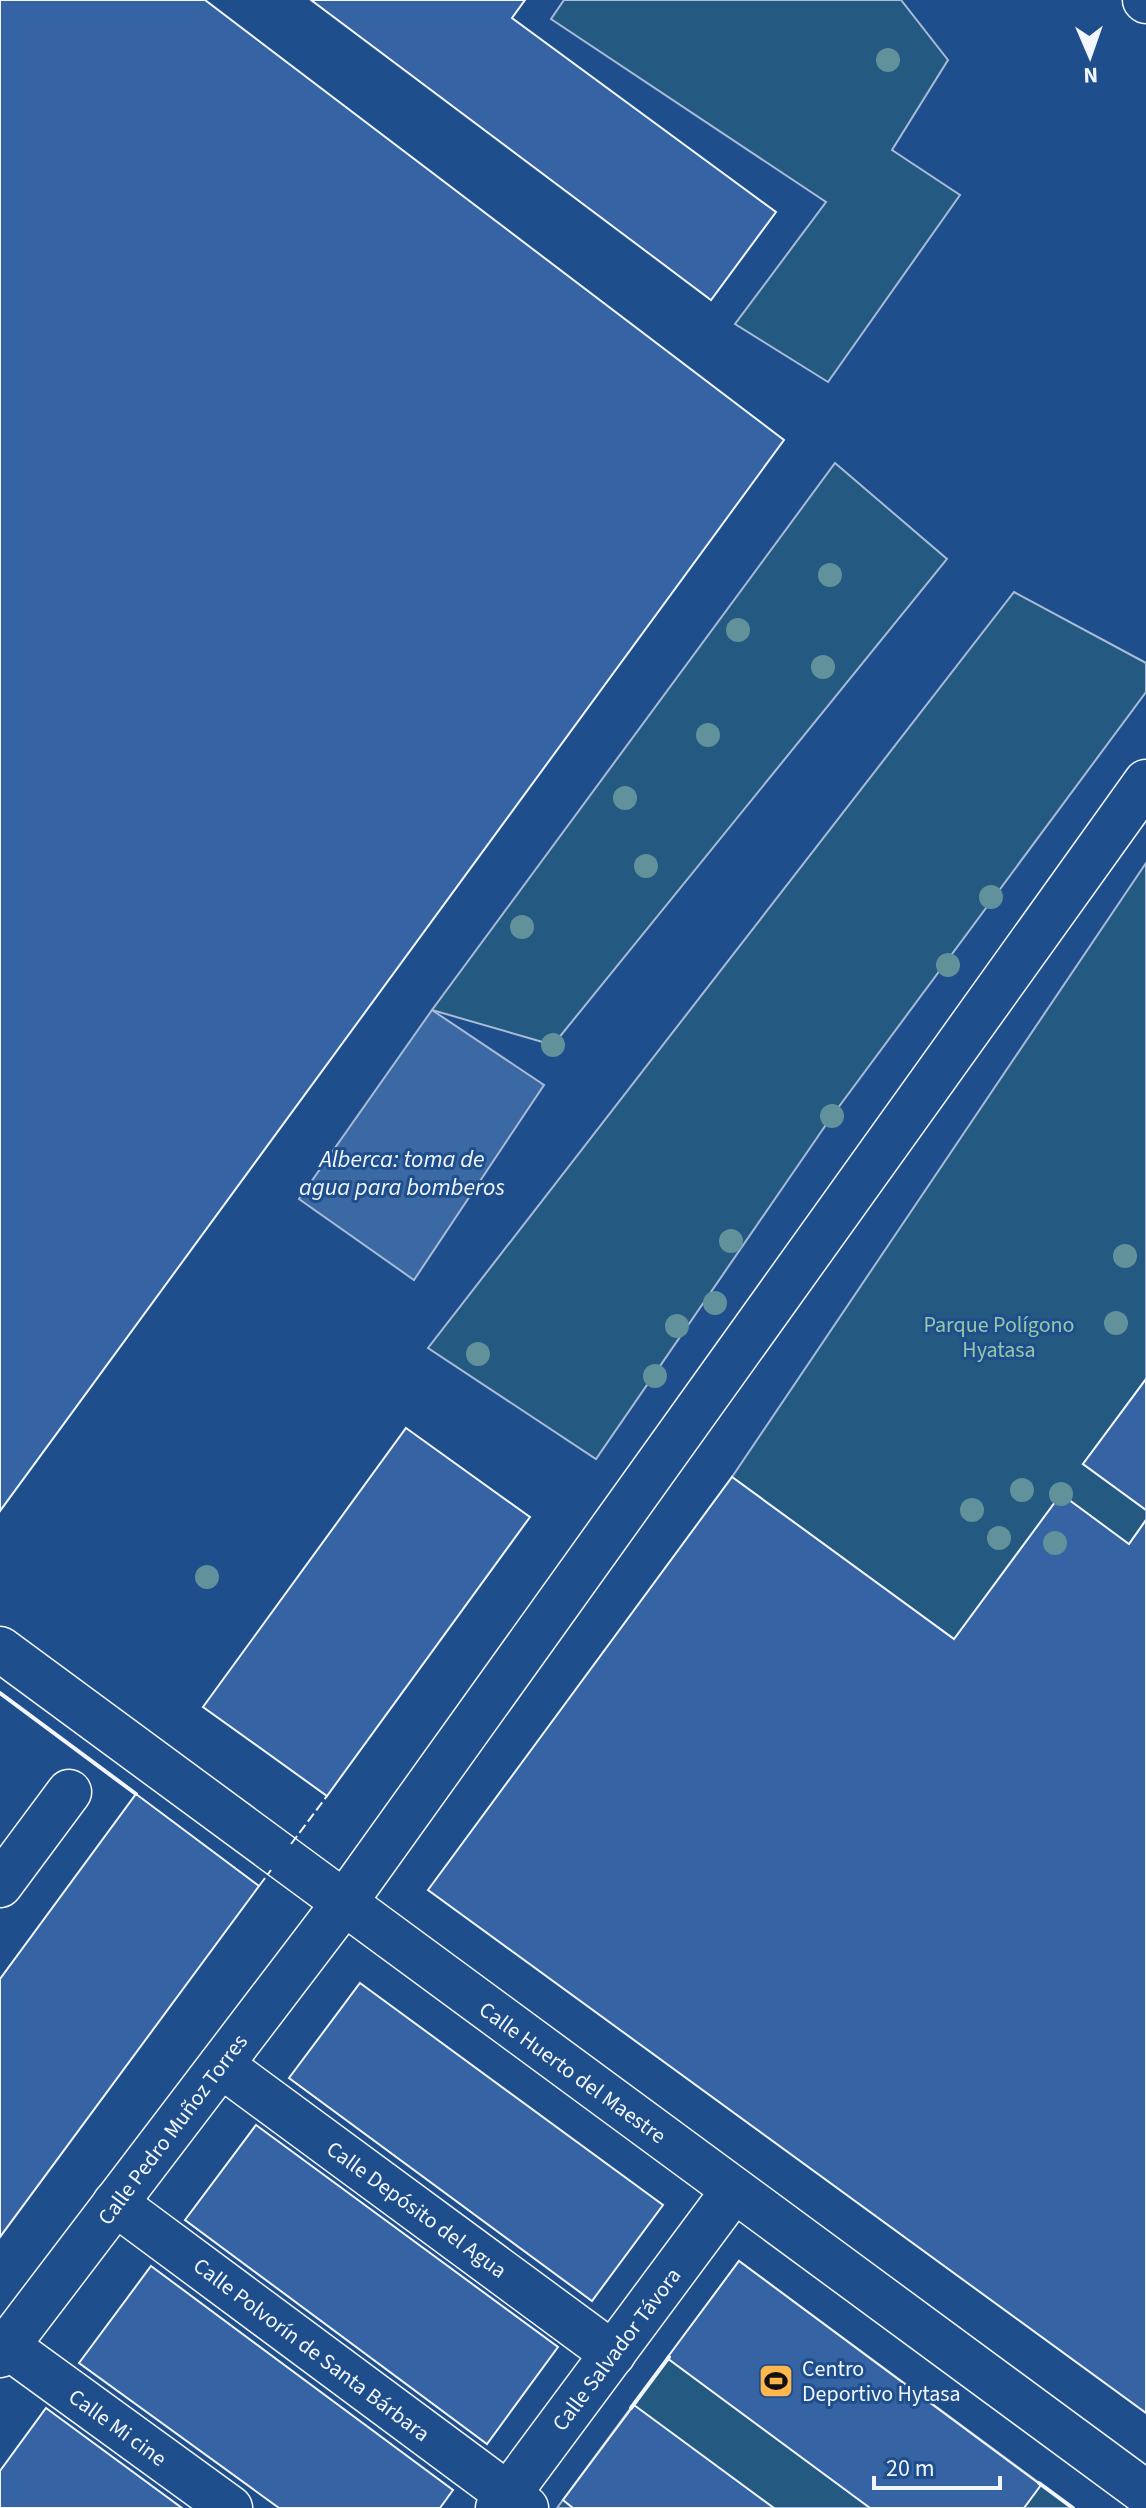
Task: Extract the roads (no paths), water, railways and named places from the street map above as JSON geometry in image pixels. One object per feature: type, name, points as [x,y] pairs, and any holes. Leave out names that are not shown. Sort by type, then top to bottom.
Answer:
[{"type":"street","name":"Calle Pedro Muñoz Torres","points":[[4,2350],[344,1903],[1146,782]]},
{"type":"street","name":"Calle Huerto del Maestre","points":[[0,1649],[1146,2493]]},
{"type":"street","points":[[0,1885],[69,1792]]},
{"type":"street","name":"Calle Depósito del Agua","points":[[221,2065],[613,2354]]},
{"type":"street","name":"Calle Salvador Távora","points":[[511,2504],[613,2354],[734,2190]]},
{"type":"street","name":"Calle Polvorín de Santa Bárbara","points":[[115,2203],[511,2504]]},
{"type":"street","name":"Calle Mi cine","points":[[4,2350],[230,2508]]},
{"type":"water","name":"Alberca: toma de agua para bomberos","points":[[432,1010],[544,1085],[414,1280],[299,1199]]},
{"type":"place","name":"Centro Deportivo Hytasa","points":[[776,2381]]},
{"type":"park label","name":"Parque Polígono Hyatasa","points":[[999,1336]]}]
